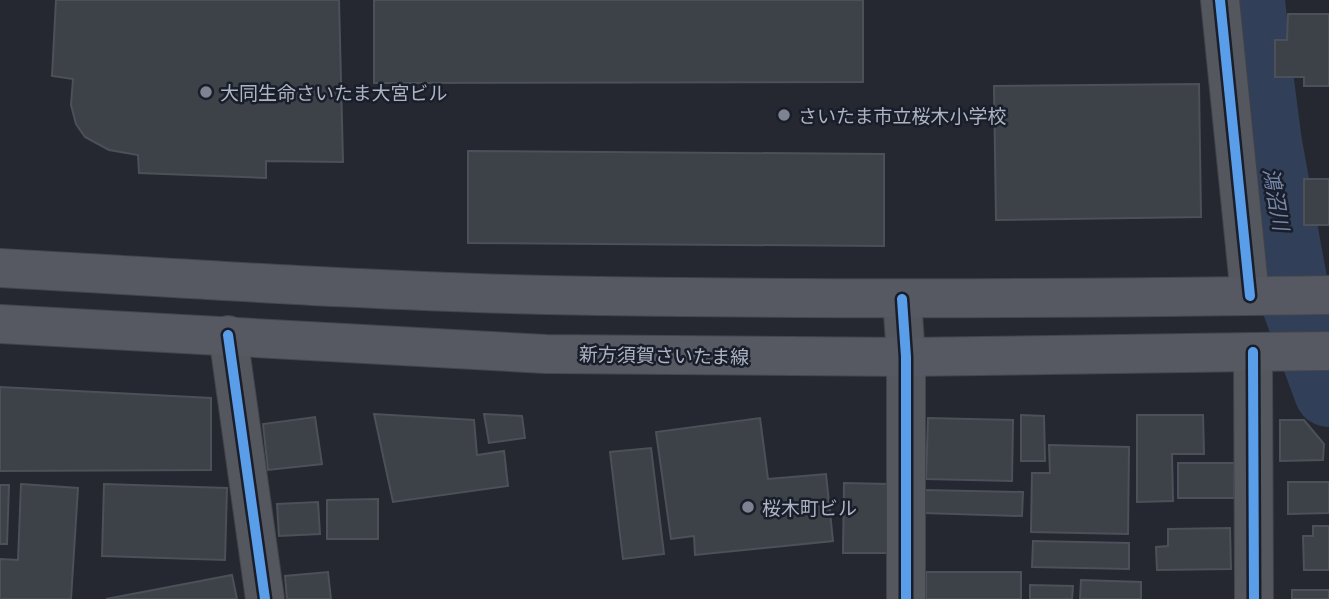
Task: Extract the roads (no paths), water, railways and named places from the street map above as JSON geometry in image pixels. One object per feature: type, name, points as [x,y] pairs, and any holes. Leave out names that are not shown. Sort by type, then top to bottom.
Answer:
[{"type":"main road","points":[[0,268],[546,295],[902,299],[1329,295]]},
{"type":"main road","name":"新方須賀さいたま線","points":[[0,324],[546,354],[906,358],[1329,351]]},
{"type":"street","points":[[1220,0],[1259,296]]},
{"type":"street","points":[[902,299],[906,358],[906,599]]},
{"type":"street","points":[[228,335],[265,599]]},
{"type":"street","points":[[1254,599],[1262,352]]},
{"type":"waterway","name":"鴻沼川","points":[[1250,0],[1267,143],[1296,302],[1329,392]]},
{"type":"place","name":"大同生命さいたま大宮ビル","points":[[206,92]]},
{"type":"place","name":"さいたま市立桜木小学校","points":[[784,115]]},
{"type":"place","name":"桜木町ビル","points":[[748,507]]}]
